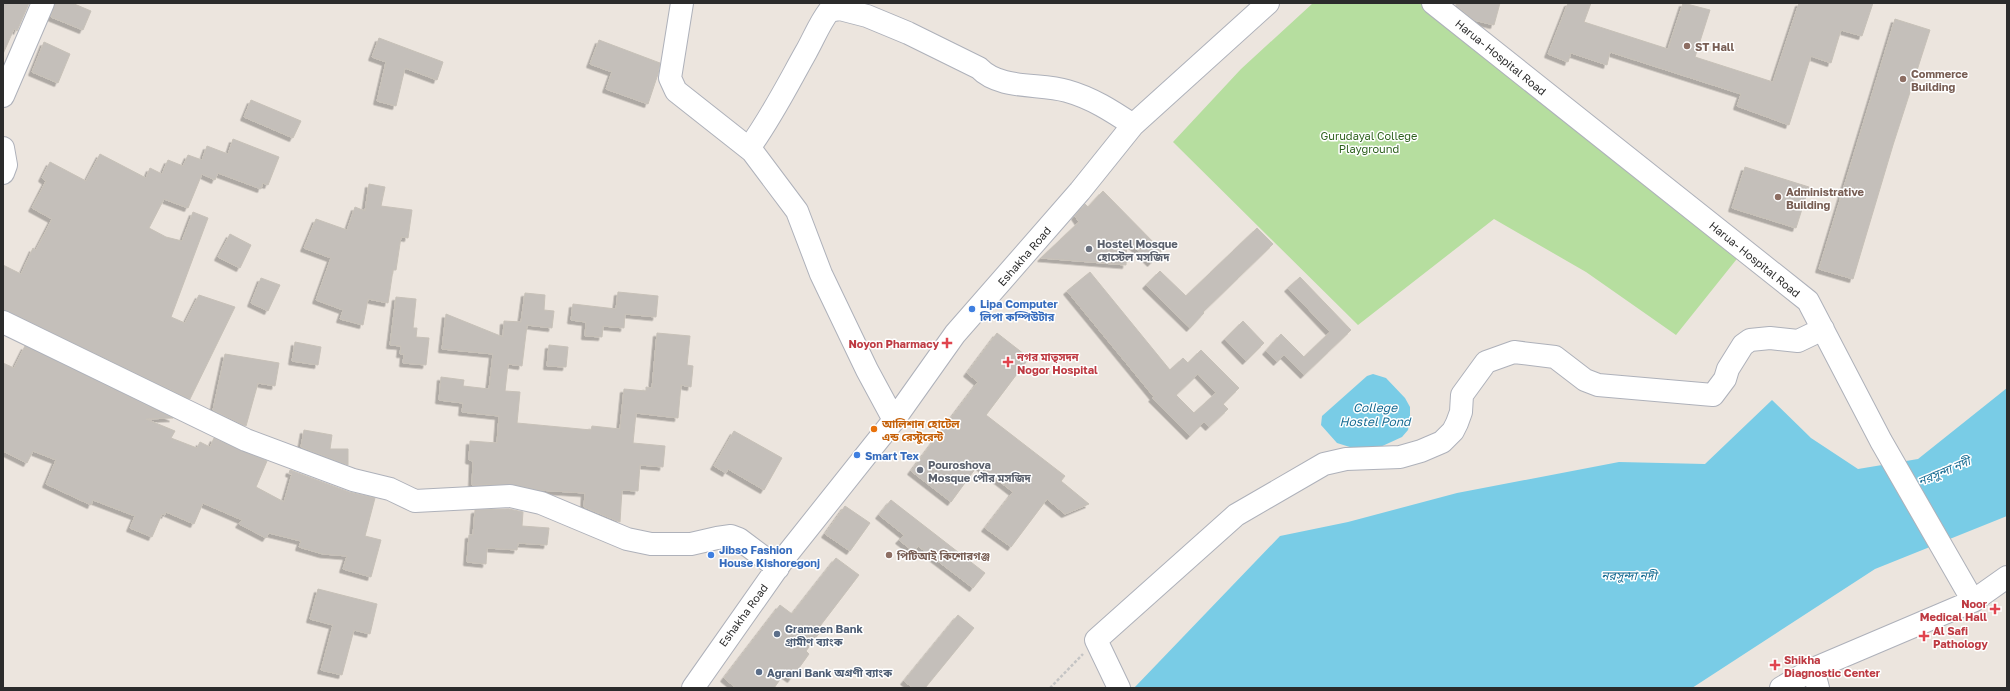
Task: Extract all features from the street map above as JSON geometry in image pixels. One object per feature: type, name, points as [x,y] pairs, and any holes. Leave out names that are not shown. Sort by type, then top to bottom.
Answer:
[{"type":"street","points":[[3,96],[43,3]]},
{"type":"street","points":[[682,3],[670,78],[676,91],[748,148],[772,176],[797,211],[821,274],[867,370],[894,420]]},
{"type":"street","name":"Eshakha Road","points":[[693,688],[778,568],[894,420],[955,334],[1080,191],[1133,125],[1268,3]]},
{"type":"street","name":"Harua- Hospital Road","points":[[1433,3],[1808,301],[1881,441],[1973,601]]},
{"type":"street","points":[[748,148],[778,102],[807,50],[819,24],[829,11],[840,9],[867,16],[908,33],[979,68],[985,74],[1002,81],[1068,91],[1097,102],[1133,125]]},
{"type":"street","points":[[3,148],[6,165],[3,173]]},
{"type":"street","points":[[3,322],[246,440],[353,480],[390,489],[414,501],[510,496],[541,503],[627,539],[651,544],[691,544],[731,536],[739,539],[778,568]]},
{"type":"street","points":[[1119,688],[1096,640],[1236,515],[1324,464],[1346,460],[1400,457],[1422,451],[1442,442],[1453,431],[1457,423],[1461,412],[1462,395],[1486,362],[1514,352],[1555,357],[1585,380],[1598,385],[1713,395],[1725,379],[1728,369],[1743,345],[1750,340],[1770,338],[1798,341],[1823,329]]},
{"type":"street","points":[[1781,688],[1815,678],[1973,601],[2007,577]]},
{"type":"path","points":[[1050,688],[1096,640]]},
{"type":"green space","name":"Gurudayal College Playground","points":[[1313,3],[1422,3],[1740,255],[1676,335],[1586,272],[1494,219],[1358,325],[1173,142],[1241,69]]},
{"type":"water","name":"College Hostel Pond","points":[[1373,374],[1386,378],[1405,398],[1410,407],[1410,421],[1408,430],[1402,437],[1378,448],[1353,448],[1337,443],[1321,425],[1322,416],[1367,376]]},
{"type":"water","name":"নরসুন্দা নদী","points":[[2007,388],[2007,516],[1875,569],[1692,688],[1134,688],[1280,536],[1348,522],[1457,493],[1619,462],[1705,464],[1772,400],[1811,438],[1858,469],[1918,459]]},
{"type":"building","points":[[3,3],[29,3],[17,31],[14,29],[3,54]]},
{"type":"building","points":[[55,3],[72,3],[91,11],[83,30],[51,17]]},
{"type":"building","points":[[1456,3],[1500,3],[1494,25],[1474,20],[1456,5]]},
{"type":"building","points":[[1568,3],[1591,3],[1584,22],[1668,49],[1683,3],[1710,10],[1695,57],[1773,82],[1799,3],[1873,3],[1862,36],[1841,30],[1831,63],[1811,56],[1789,125],[1737,106],[1741,94],[1610,52],[1607,65],[1571,53],[1568,62],[1548,54]]},
{"type":"building","points":[[1895,19],[1930,30],[1893,145],[1853,279],[1819,269]]},
{"type":"building","points":[[379,38],[443,62],[437,80],[405,68],[396,106],[377,101],[386,62],[372,57]]},
{"type":"building","points":[[599,40],[660,63],[648,104],[606,89],[612,72],[590,64]]},
{"type":"building","points":[[44,42],[70,54],[58,83],[32,72]]},
{"type":"building","points":[[251,100],[301,121],[293,138],[244,117]]},
{"type":"building","points":[[233,139],[279,157],[268,185],[263,183],[261,189],[218,173],[215,180],[202,174],[188,208],[164,199],[149,228],[166,237],[182,241],[193,212],[208,218],[171,317],[185,323],[199,295],[235,307],[190,399],[3,310],[3,265],[21,274],[33,248],[36,250],[52,219],[32,208],[46,181],[42,178],[50,162],[86,181],[100,154],[146,178],[150,168],[162,174],[168,160],[183,166],[188,155],[202,160],[207,146],[228,154]]},
{"type":"building","points":[[1745,167],[1809,187],[1796,228],[1732,208]]},
{"type":"building","points":[[369,184],[385,187],[381,206],[412,210],[408,238],[401,237],[396,270],[393,270],[388,303],[368,299],[363,325],[340,319],[343,310],[316,300],[331,258],[304,248],[316,219],[347,230],[355,207],[365,211]]},
{"type":"building","points":[[1103,191],[1162,251],[1151,263],[1127,240],[1126,265],[1041,258],[1079,222],[1075,216],[1085,204],[1088,207]]},
{"type":"building","points":[[1257,228],[1273,244],[1203,312],[1204,313],[1190,328],[1146,285],[1160,271],[1186,296]]},
{"type":"building","points":[[230,234],[251,245],[240,268],[218,257]]},
{"type":"building","points":[[1090,272],[1170,370],[1183,358],[1188,363],[1201,350],[1239,388],[1223,404],[1228,409],[1209,427],[1204,422],[1190,436],[1152,398],[1154,397],[1067,291]],"holes":[[[1198,374],[1216,393],[1194,413],[1176,395]]]},
{"type":"building","points":[[1300,277],[1351,330],[1304,375],[1284,355],[1277,362],[1266,351],[1281,334],[1304,357],[1330,332],[1288,288]]},
{"type":"building","points":[[261,278],[280,285],[268,311],[251,303]]},
{"type":"building","points":[[618,292],[658,296],[656,317],[625,314],[624,328],[603,326],[602,337],[585,336],[586,322],[571,320],[573,304],[616,309]]},
{"type":"building","points":[[525,293],[545,295],[544,310],[554,311],[552,328],[527,325],[522,366],[508,364],[505,391],[520,392],[517,423],[591,430],[592,426],[620,429],[624,389],[646,391],[646,387],[652,388],[657,333],[690,336],[687,365],[693,366],[691,387],[681,385],[678,418],[636,413],[633,443],[665,446],[663,467],[640,465],[638,491],[622,490],[620,522],[584,507],[585,493],[538,490],[510,484],[472,485],[473,461],[469,460],[470,441],[497,443],[499,416],[462,412],[463,403],[439,400],[441,377],[464,380],[463,386],[489,389],[493,354],[442,349],[446,314],[503,337],[504,321],[521,322]]},
{"type":"building","points":[[396,297],[416,299],[413,328],[417,328],[416,337],[429,338],[426,365],[403,363],[404,354],[400,354],[401,346],[390,345]]},
{"type":"building","points":[[1243,321],[1264,343],[1246,361],[1225,339]]},
{"type":"building","points":[[997,333],[1029,358],[986,415],[1065,476],[1061,481],[1089,504],[1065,514],[1047,499],[1011,547],[985,528],[1013,492],[978,465],[951,502],[911,471],[978,382],[967,373]]},
{"type":"building","points":[[295,342],[321,347],[318,365],[292,361]]},
{"type":"building","points":[[549,345],[568,347],[566,367],[547,366]]},
{"type":"building","points":[[25,346],[173,418],[146,419],[175,431],[171,438],[197,448],[200,442],[210,447],[214,438],[267,461],[256,487],[284,502],[292,474],[289,473],[290,470],[349,492],[375,498],[365,536],[381,540],[371,577],[343,569],[347,556],[323,554],[299,547],[301,541],[269,533],[266,538],[239,524],[242,520],[203,503],[194,524],[166,512],[165,515],[162,514],[152,537],[130,528],[135,516],[93,500],[91,505],[46,484],[56,460],[33,451],[27,463],[3,451],[3,363],[14,368]]},
{"type":"building","points":[[225,354],[279,363],[275,386],[258,383],[246,426],[213,410]]},
{"type":"building","points":[[304,430],[332,435],[330,449],[348,449],[348,465],[301,447]]},
{"type":"building","points":[[734,431],[782,458],[764,490],[728,469],[726,473],[714,466]]},
{"type":"building","points":[[891,500],[985,573],[973,588],[918,546],[914,552],[899,540],[904,535],[879,515]]},
{"type":"building","points":[[845,506],[870,523],[850,551],[825,534]]},
{"type":"building","points":[[509,509],[523,512],[522,526],[549,528],[547,545],[518,543],[517,550],[487,548],[486,564],[467,562],[469,535],[473,535],[475,510]]},
{"type":"building","points":[[836,558],[859,575],[817,630],[820,632],[806,651],[809,654],[791,679],[784,674],[774,688],[736,688],[724,678],[780,605],[792,614]]},
{"type":"building","points":[[318,589],[377,604],[370,634],[354,630],[342,675],[321,670],[333,625],[310,619]]},
{"type":"building","points":[[958,615],[974,628],[925,688],[913,688],[904,681]]},
{"type":"place","name":"ST Hall","points":[[1687,46]]},
{"type":"place","name":"Commerce Building","points":[[1903,79]]},
{"type":"place","name":"Administrative Building","points":[[1778,197]]},
{"type":"place","name":"Hostel Mosque হোস্টেল মসজিদ","points":[[1089,249]]},
{"type":"place","name":"Lipa Computer লিপা কম্পিউটার","points":[[972,309]]},
{"type":"place","name":"Noyon Pharmacy","points":[[947,343]]},
{"type":"place","name":"নগর মাতৃসদন Nogor Hospital","points":[[1008,362]]},
{"type":"place","name":"আলিশান হোটেল এন্ড রেস্টুরেন্ট","points":[[874,429]]},
{"type":"place","name":"Smart Tex","points":[[857,455]]},
{"type":"place","name":"Pouroshova Mosque পৌর মসজিদ","points":[[920,470]]},
{"type":"place","name":"Jibso Fashion House Kishoregonj","points":[[711,555]]},
{"type":"place","name":"পিটিআই কিশোরগঞ্জ","points":[[889,555]]},
{"type":"place","name":"Noor Medical Hall","points":[[1995,609]]},
{"type":"place","name":"Grameen Bank গ্রামীণ ব্যাংক","points":[[777,634]]},
{"type":"place","name":"Al Safi Pathology","points":[[1924,636]]},
{"type":"place","name":"Shikha Diagnostic Center","points":[[1775,665]]},
{"type":"place","name":"Agrani Bank অগ্রণী ব্যাংক","points":[[759,672]]}]
